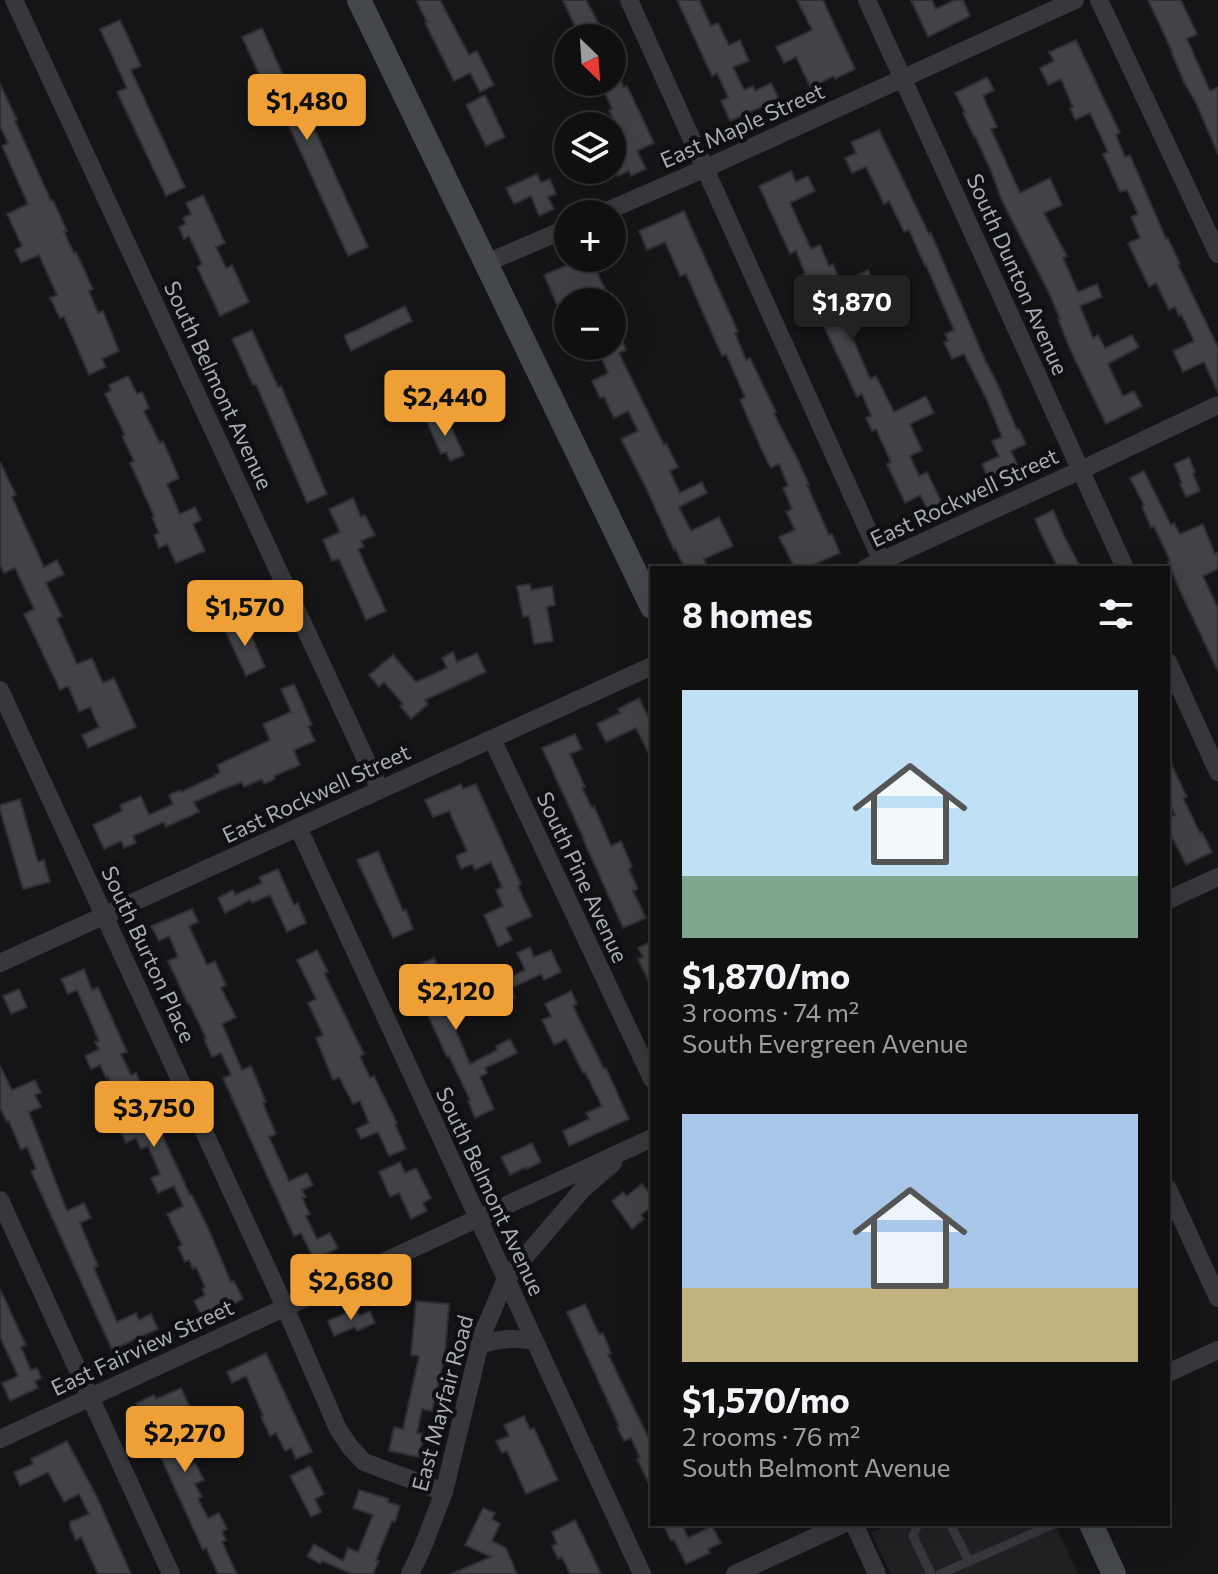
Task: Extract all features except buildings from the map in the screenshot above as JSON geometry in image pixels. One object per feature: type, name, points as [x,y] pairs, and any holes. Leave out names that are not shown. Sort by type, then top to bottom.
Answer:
[{"type":"main road","points":[[359,0],[650,603]]},
{"type":"main road","points":[[1092,1526],[1114,1574]]},
{"type":"street","name":"South Belmont Avenue","points":[[14,0],[380,790]]},
{"type":"street","points":[[629,0],[706,168],[878,566]]},
{"type":"street","name":"South Dunton Avenue","points":[[867,0],[1124,566]]},
{"type":"street","name":"East Maple Street","points":[[626,203],[1075,0]]},
{"type":"street","points":[[1099,0],[1218,254]]},
{"type":"street","points":[[486,263],[554,234]]},
{"type":"street","name":"East Rockwell Street","points":[[878,566],[1218,405]]},
{"type":"street","points":[[1170,666],[1218,772]]},
{"type":"street","name":"East Rockwell Street","points":[[0,963],[650,667]]},
{"type":"street","name":"South Burton Place","points":[[0,690],[285,1307],[338,1429],[364,1462],[444,1492]]},
{"type":"street","name":"South Pine Avenue","points":[[492,739],[650,1075]]},
{"type":"street","name":"South Belmont Avenue","points":[[298,827],[642,1574]]},
{"type":"street","points":[[1170,899],[1218,877]]},
{"type":"street","name":"East Fairview Street","points":[[0,1439],[650,1139]]},
{"type":"street","name":"East Mayfair Road","points":[[410,1574],[444,1492],[482,1335],[506,1279],[583,1189],[630,1148]]},
{"type":"street","points":[[1170,1193],[1218,1298]]},
{"type":"street","points":[[0,1200],[171,1574]]},
{"type":"street","points":[[480,1345],[504,1338],[534,1341]]},
{"type":"street","points":[[1170,1372],[1218,1350]]},
{"type":"street","points":[[735,1574],[839,1526]]},
{"type":"street","points":[[855,1526],[877,1574]]},
{"type":"lane","points":[[918,1526],[913,1536],[931,1574]]},
{"type":"lane","points":[[951,1526],[969,1561]]},
{"type":"lane","points":[[940,1574],[1049,1526]]},
{"type":"shaded area","points":[[887,1526],[1056,1526],[1078,1574],[891,1574],[871,1533]]}]
